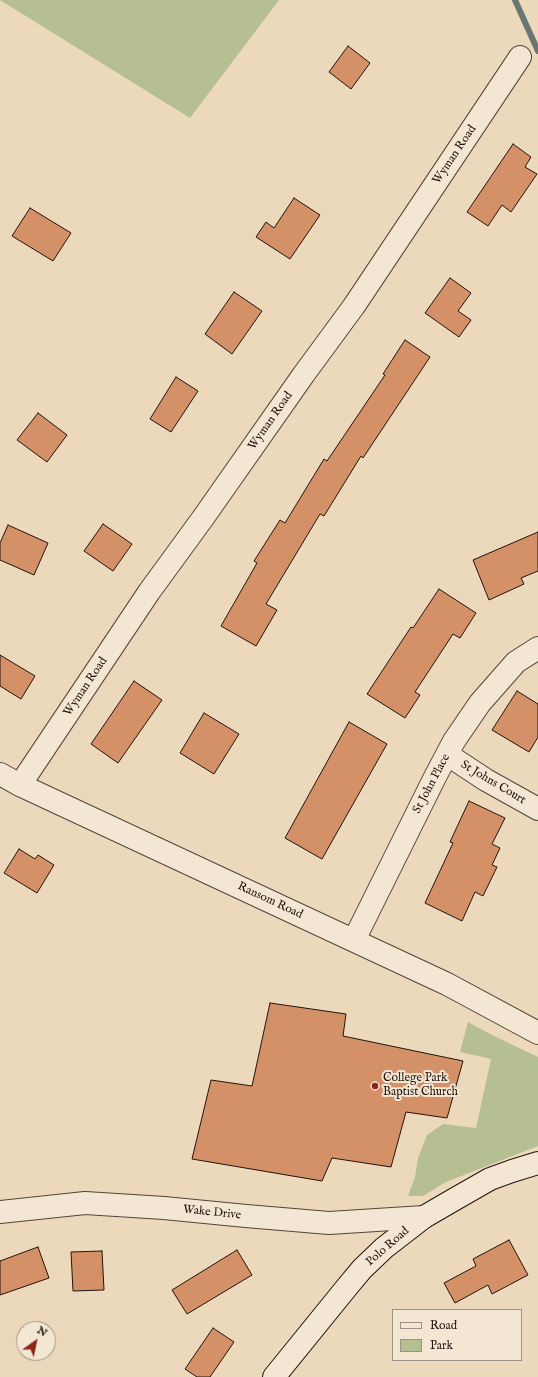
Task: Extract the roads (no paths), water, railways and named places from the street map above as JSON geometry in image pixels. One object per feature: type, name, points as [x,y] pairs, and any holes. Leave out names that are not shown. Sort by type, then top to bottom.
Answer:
[{"type":"street","name":"Wyman Road","points":[[20,785],[149,592],[354,306],[520,57]]},
{"type":"street","name":"St John Place","points":[[354,940],[454,741],[480,703],[516,662],[538,648]]},
{"type":"street","name":"St Johns Court","points":[[448,755],[486,780],[538,810]]},
{"type":"street","name":"Ransom Road","points":[[0,774],[20,785],[447,984],[538,1033]]},
{"type":"street","name":"Polo Road","points":[[274,1377],[362,1269],[384,1248],[424,1217],[490,1180],[538,1163]]},
{"type":"street","name":"Wake Drive","points":[[0,1212],[85,1203],[164,1208],[329,1223],[424,1217]]},
{"type":"waterway","points":[[515,0],[538,51]]},
{"type":"place","name":"College Park Baptist Church","points":[[375,1086]]}]
